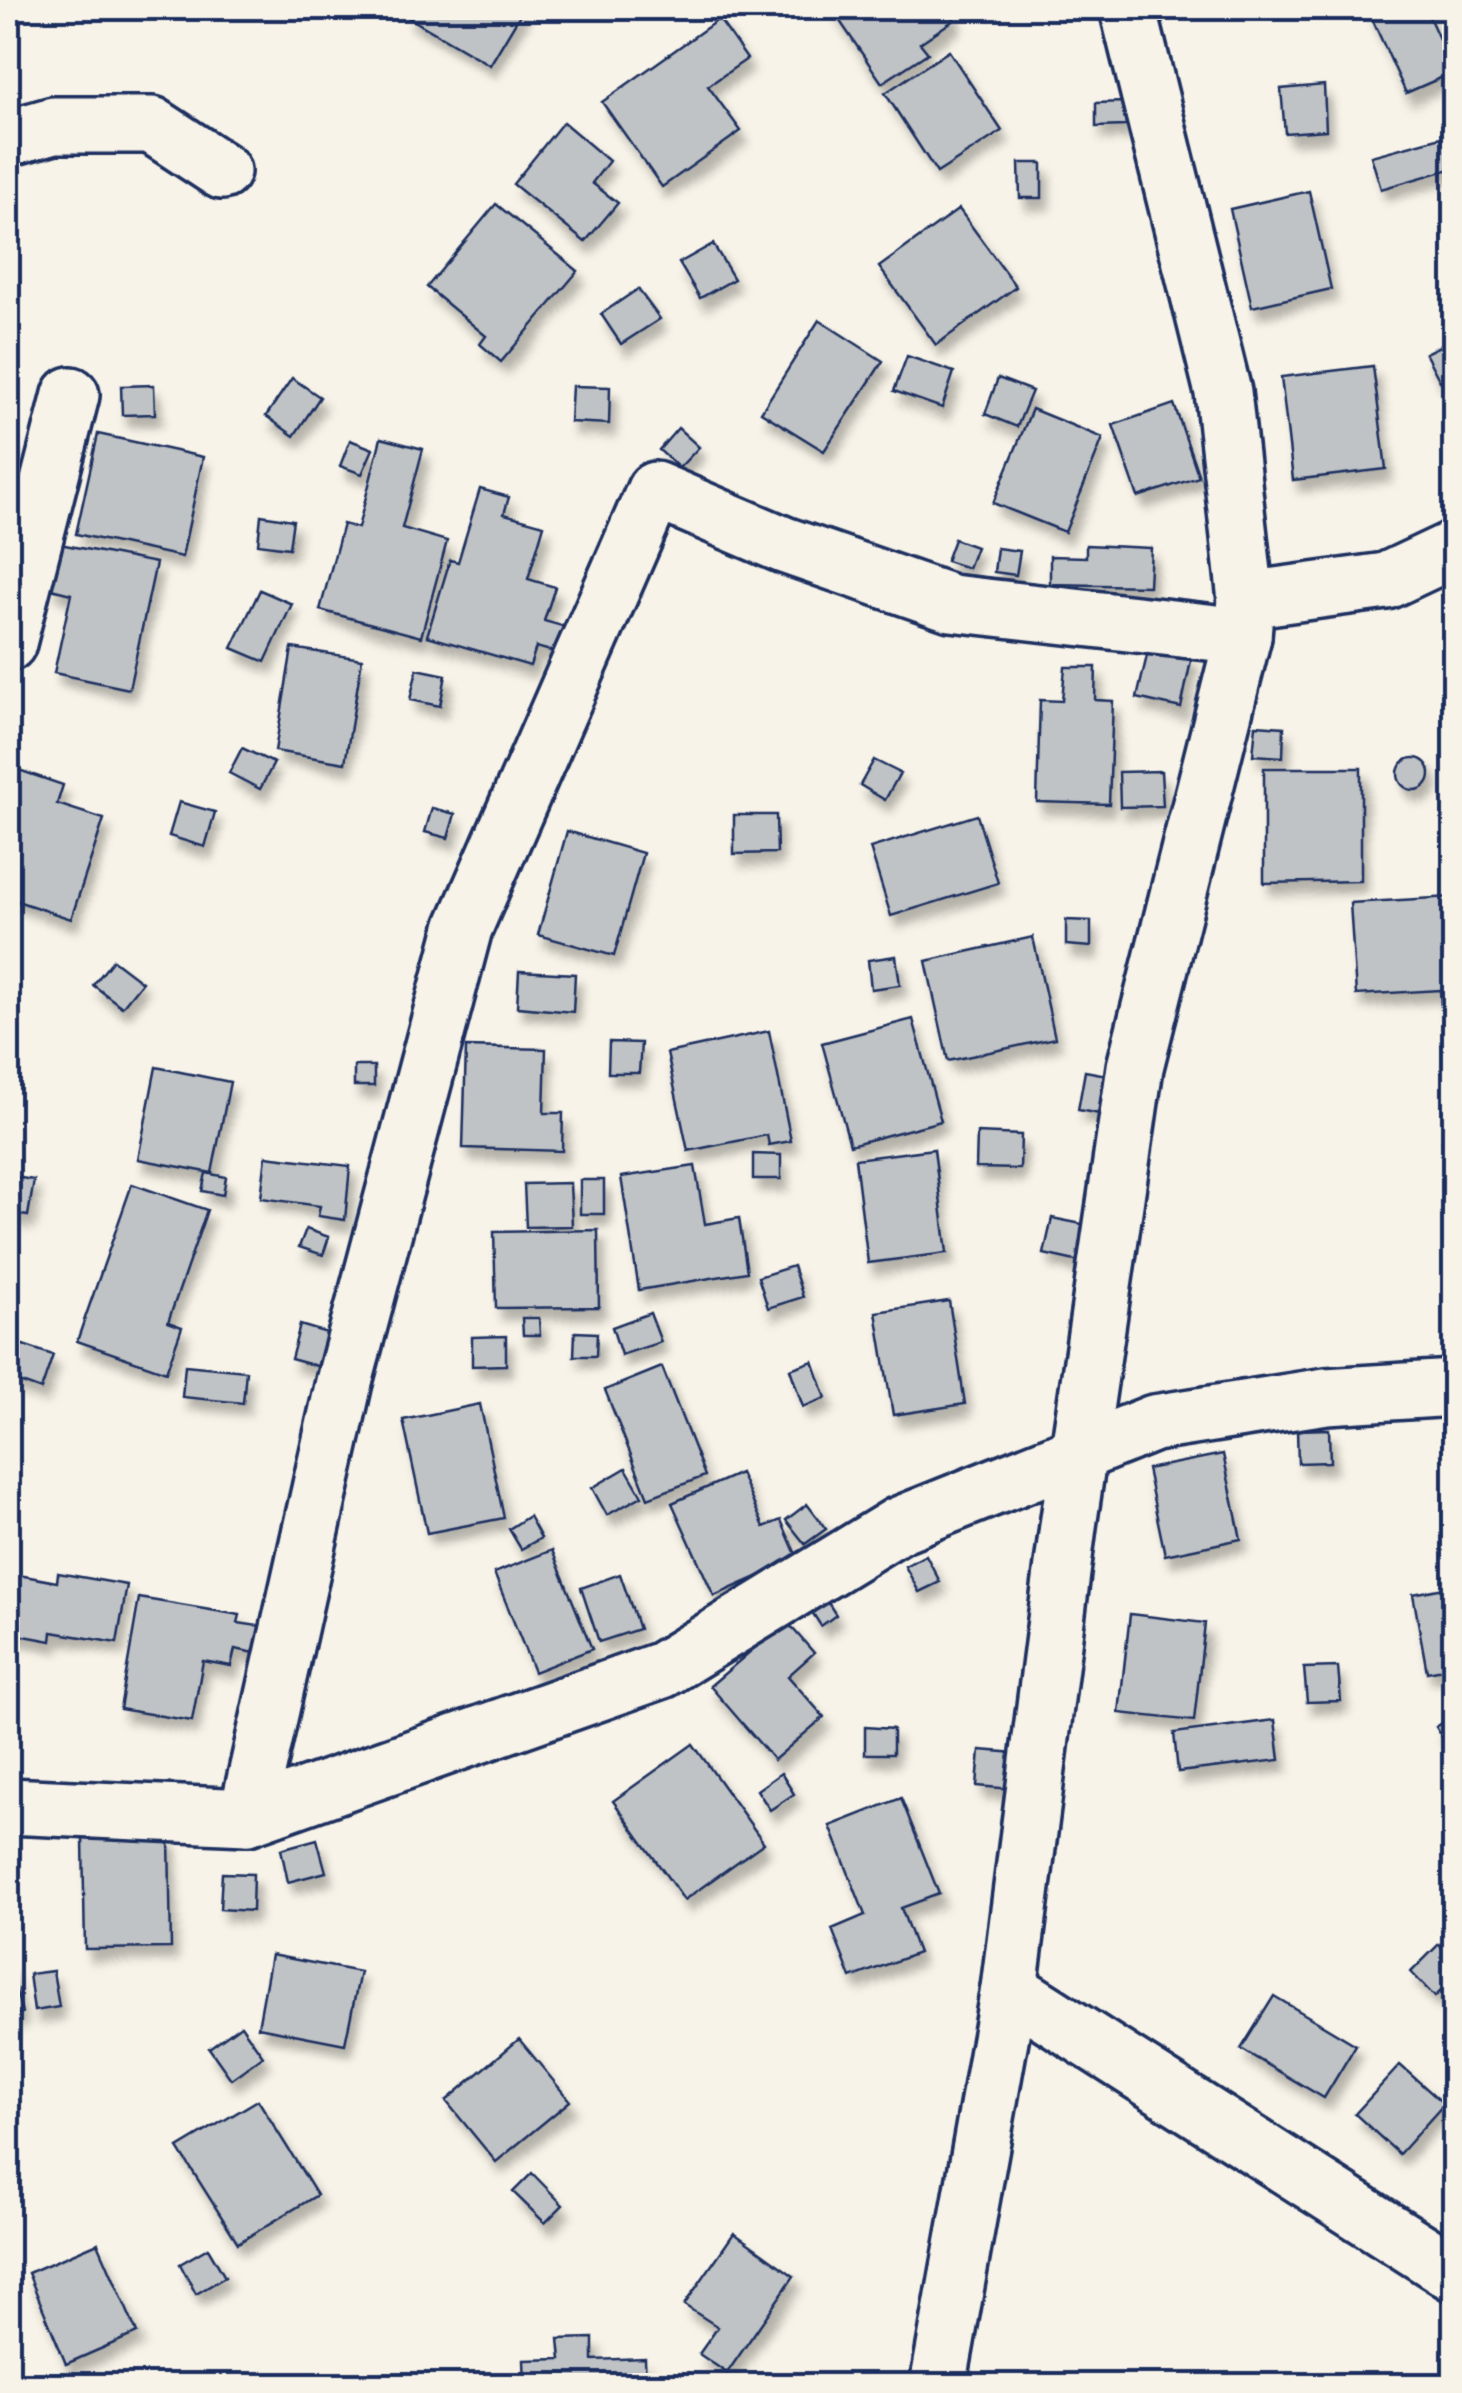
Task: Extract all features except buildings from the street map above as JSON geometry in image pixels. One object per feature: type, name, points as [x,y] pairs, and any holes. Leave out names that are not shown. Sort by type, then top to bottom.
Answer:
[{"type":"street","points":[[938,2386],[1009,1989],[1079,1454],[1135,1067],[1244,618],[1223,392],[1128,8]]},
{"type":"street","points":[[8,138],[54,125],[152,125],[222,170]]},
{"type":"street","points":[[8,643],[71,395]]},
{"type":"street","points":[[247,1816],[344,1382],[464,928],[655,490],[784,545],[951,603],[1244,618],[1386,582],[1454,549]]},
{"type":"street","points":[[8,1806],[247,1816],[662,1670],[898,1525],[1154,1422],[1326,1396],[1454,1388]]},
{"type":"street","points":[[1009,1989],[1454,2272]]}]
